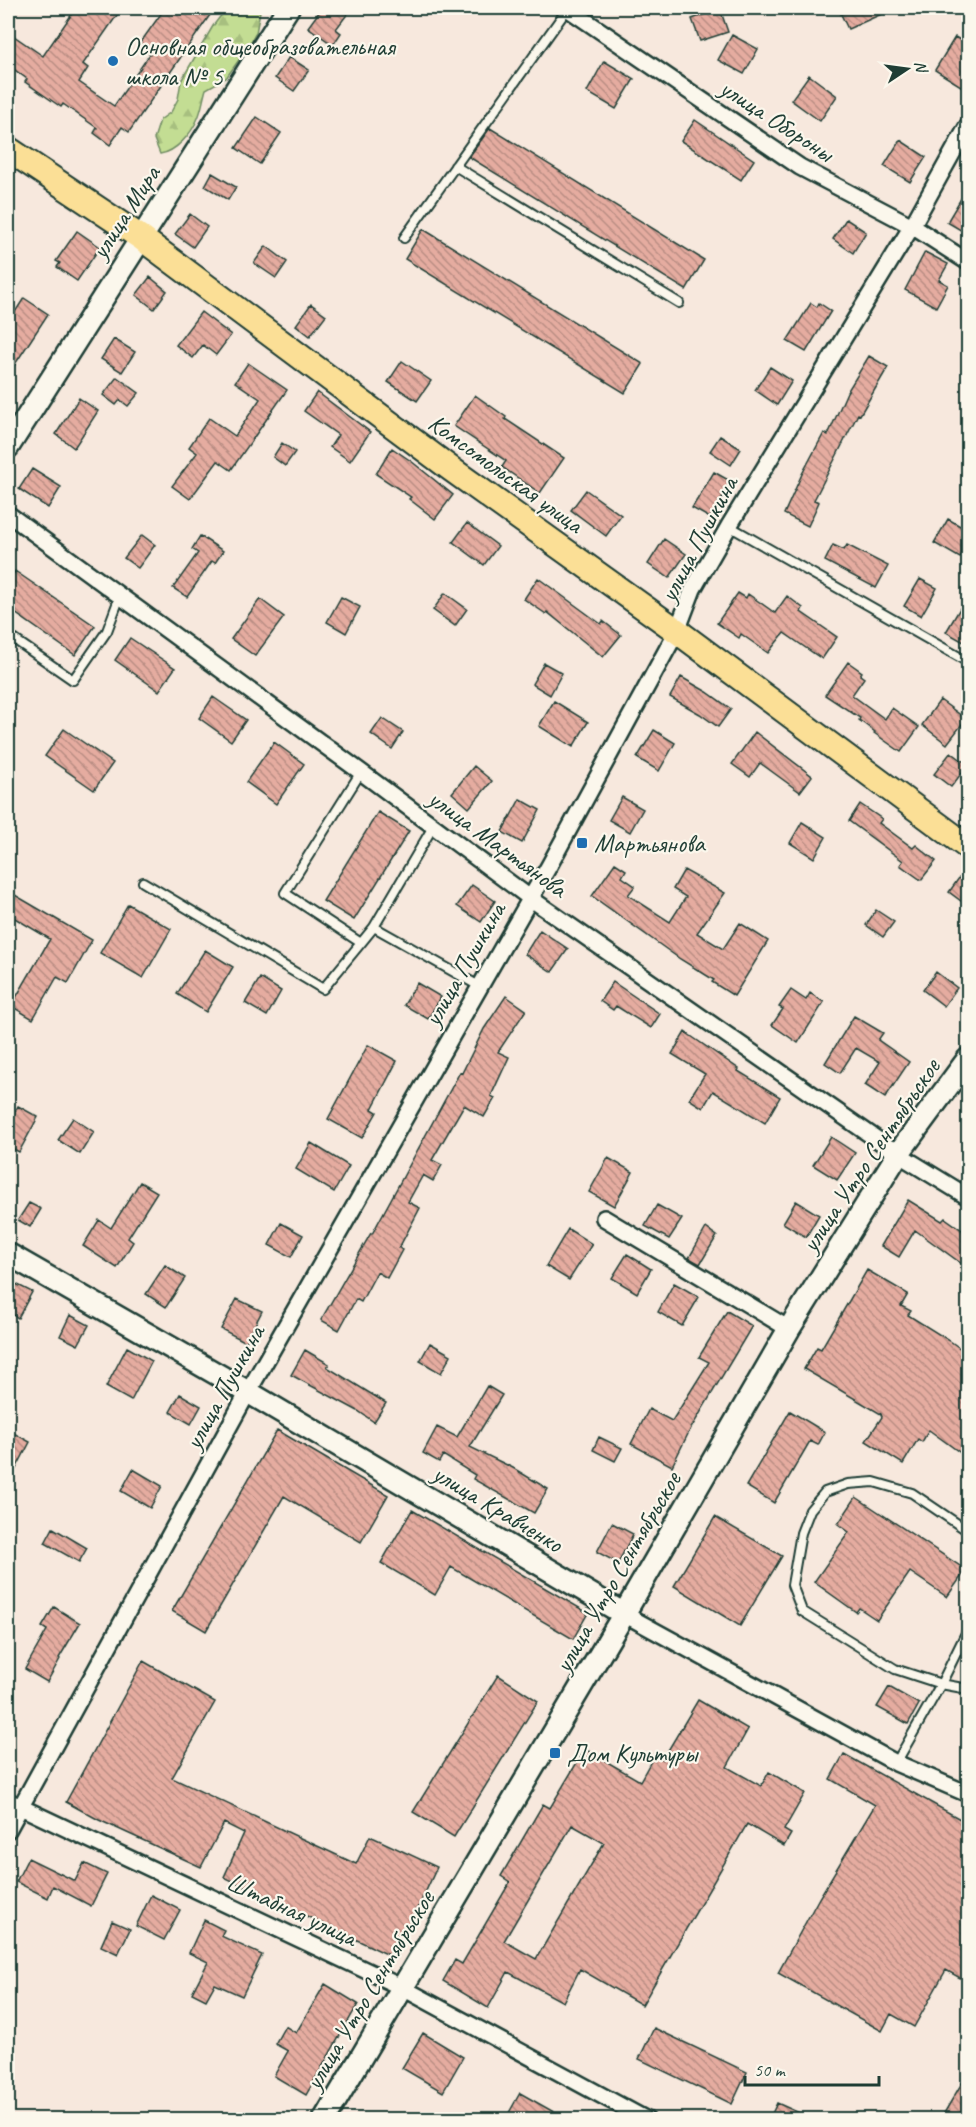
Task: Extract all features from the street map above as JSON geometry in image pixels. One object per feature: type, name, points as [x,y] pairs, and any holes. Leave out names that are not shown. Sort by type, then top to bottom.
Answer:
[{"type":"main road","name":"Комсомольская улица","points":[[8,149],[140,237],[451,469],[677,631],[969,847]]},
{"type":"street","name":"улица Мира","points":[[8,447],[288,8]]},
{"type":"street","name":"улица Обороны","points":[[567,8],[800,167],[912,226],[969,262]]},
{"type":"street","name":"улица Пушкина","points":[[8,1830],[14,1804],[530,897],[677,631],[693,589],[912,226],[969,125]]},
{"type":"street","name":"улица Мартьянова","points":[[8,514],[530,897],[898,1154],[969,1197]]},
{"type":"street","name":"улица Утро Сентябрьское","points":[[324,2120],[624,1614],[789,1329],[898,1154],[969,1059]]},
{"type":"street","points":[[604,1218],[789,1329]]},
{"type":"street","name":"улица Кравченко","points":[[8,1254],[248,1392],[624,1614],[896,1763],[969,1794]]},
{"type":"street","name":"Штабная улица","points":[[14,1804],[401,1987],[648,2120]]},
{"type":"lane","points":[[404,238],[567,8]]},
{"type":"lane","points":[[455,166],[679,303]]},
{"type":"lane","points":[[729,526],[969,662]]},
{"type":"lane","points":[[8,635],[73,680],[107,631],[120,596]]},
{"type":"lane","points":[[361,772],[285,894],[361,943]]},
{"type":"lane","points":[[143,882],[323,989],[374,927],[434,825]]},
{"type":"lane","points":[[374,927],[478,986]]},
{"type":"lane","points":[[969,1531],[912,1493],[874,1482],[848,1484],[825,1492],[810,1510],[801,1533],[792,1585],[802,1611],[832,1632],[895,1669],[941,1684],[969,1689]]},
{"type":"lane","points":[[896,1763],[969,1629]]},
{"type":"green space","points":[[226,9],[239,14],[250,9],[260,11],[256,33],[226,78],[206,89],[199,115],[188,135],[172,150],[160,154],[154,139],[160,120],[171,112],[178,99],[181,81],[213,26]]},
{"type":"building","points":[[76,8],[122,8],[83,64],[88,68],[79,82],[114,106],[150,54],[138,46],[165,8],[199,8],[210,15],[129,132],[122,127],[110,145],[94,133],[97,128],[63,104],[61,107],[25,82],[27,79],[8,65],[8,32],[43,56]]},
{"type":"building","points":[[322,8],[352,8],[336,29],[341,33],[333,45],[308,27]]},
{"type":"building","points":[[838,8],[895,8],[848,29]]},
{"type":"building","points":[[720,9],[728,32],[700,41],[692,19]]},
{"type":"building","points":[[732,35],[758,49],[744,74],[718,60]]},
{"type":"building","points":[[955,37],[969,45],[969,80],[964,88],[935,70]]},
{"type":"building","points":[[289,57],[309,70],[294,91],[275,78]]},
{"type":"building","points":[[604,61],[634,79],[616,109],[587,92]]},
{"type":"building","points":[[809,75],[837,96],[820,121],[791,100]]},
{"type":"building","points":[[257,117],[281,133],[260,164],[236,148]]},
{"type":"building","points":[[695,120],[754,160],[741,180],[681,141]]},
{"type":"building","points":[[490,128],[704,260],[686,290],[469,157]]},
{"type":"building","points":[[900,140],[926,157],[910,182],[884,166]]},
{"type":"building","points":[[212,173],[236,187],[228,200],[205,186]]},
{"type":"building","points":[[969,185],[969,235],[947,222]]},
{"type":"building","points":[[190,214],[207,227],[193,247],[175,234]]},
{"type":"building","points":[[846,219],[866,232],[853,253],[833,239]]},
{"type":"building","points":[[423,229],[643,364],[625,393],[405,259]]},
{"type":"building","points":[[77,231],[100,247],[77,281],[57,267],[60,263],[56,261]]},
{"type":"building","points":[[266,246],[287,262],[276,278],[254,263]]},
{"type":"building","points":[[925,252],[948,264],[939,280],[948,285],[936,307],[905,290]]},
{"type":"building","points":[[150,277],[167,291],[154,309],[136,295]]},
{"type":"building","points":[[24,298],[48,314],[8,375],[8,323]]},
{"type":"building","points":[[811,303],[817,307],[819,303],[831,311],[806,352],[787,341]]},
{"type":"building","points":[[311,304],[326,315],[310,336],[296,325]]},
{"type":"building","points":[[201,312],[231,335],[216,355],[203,345],[193,358],[176,345]]},
{"type":"building","points":[[114,339],[135,352],[122,372],[101,359]]},
{"type":"building","points":[[869,356],[888,367],[860,415],[858,414],[814,500],[819,502],[808,526],[784,514],[824,433],[828,435],[847,392]]},
{"type":"building","points":[[402,361],[431,381],[417,401],[388,382]]},
{"type":"building","points":[[248,363],[287,390],[231,470],[218,461],[190,499],[172,486],[197,453],[189,447],[209,418],[235,436],[260,399],[235,382]]},
{"type":"building","points":[[770,367],[792,381],[777,405],[755,390]]},
{"type":"building","points":[[117,377],[139,393],[128,406],[120,400],[116,405],[103,395]]},
{"type":"building","points":[[317,392],[370,432],[350,461],[330,447],[338,435],[304,411]]},
{"type":"building","points":[[475,395],[506,417],[505,419],[564,458],[540,493],[502,467],[506,461],[454,426]]},
{"type":"building","points":[[79,398],[98,411],[74,448],[56,434]]},
{"type":"building","points":[[720,436],[741,449],[731,465],[710,451]]},
{"type":"building","points":[[282,443],[295,452],[285,466],[273,457]]},
{"type":"building","points":[[392,448],[453,495],[435,519],[409,499],[411,497],[376,474]]},
{"type":"building","points":[[32,469],[61,487],[48,508],[19,489]]},
{"type":"building","points":[[714,472],[732,482],[710,518],[692,508]]},
{"type":"building","points":[[586,490],[621,515],[606,536],[571,510]]},
{"type":"building","points":[[948,519],[969,531],[969,543],[960,558],[934,543]]},
{"type":"building","points":[[467,523],[498,546],[484,565],[453,542]]},
{"type":"building","points":[[142,535],[155,545],[138,568],[124,558]]},
{"type":"building","points":[[200,536],[223,551],[215,563],[212,561],[187,597],[173,588],[198,553],[192,549]]},
{"type":"building","points":[[664,539],[686,554],[669,578],[648,564]]},
{"type":"building","points":[[833,545],[844,550],[847,545],[888,566],[876,588],[825,561]]},
{"type":"building","points":[[15,571],[95,626],[75,655],[8,608],[8,583]]},
{"type":"building","points":[[538,578],[601,624],[603,621],[621,635],[603,657],[547,612],[546,614],[524,599]]},
{"type":"building","points":[[920,579],[937,588],[921,616],[904,606]]},
{"type":"building","points":[[445,593],[467,609],[455,626],[433,610]]},
{"type":"building","points":[[738,593],[746,598],[748,594],[775,613],[787,596],[803,608],[801,612],[837,637],[822,659],[784,633],[768,653],[741,634],[739,638],[717,623]]},
{"type":"building","points":[[969,593],[969,645],[946,632]]},
{"type":"building","points":[[341,597],[360,607],[346,633],[327,622]]},
{"type":"building","points":[[260,599],[284,617],[255,656],[231,639]]},
{"type":"building","points":[[130,638],[175,668],[159,691],[115,660]]},
{"type":"building","points":[[848,662],[862,672],[860,675],[864,678],[852,695],[885,719],[892,708],[919,727],[901,752],[874,733],[859,720],[860,718],[825,695]]},
{"type":"building","points":[[544,663],[562,673],[550,695],[532,684]]},
{"type":"building","points":[[681,677],[731,709],[718,727],[670,697]]},
{"type":"building","points":[[213,697],[246,720],[231,741],[199,718]]},
{"type":"building","points":[[940,700],[966,719],[947,744],[922,725]]},
{"type":"building","points":[[554,701],[588,722],[573,747],[539,726]]},
{"type":"building","points":[[382,718],[403,732],[392,749],[371,734]]},
{"type":"building","points":[[64,729],[113,763],[94,790],[45,756]]},
{"type":"building","points":[[654,730],[675,743],[659,771],[637,758]]},
{"type":"building","points":[[755,732],[812,776],[800,792],[760,763],[750,777],[732,764]]},
{"type":"building","points":[[274,742],[304,764],[276,804],[246,782]]},
{"type":"building","points":[[951,752],[968,765],[951,787],[934,774]]},
{"type":"building","points":[[474,766],[492,781],[469,808],[452,793]]},
{"type":"building","points":[[622,797],[643,809],[630,832],[609,820]]},
{"type":"building","points":[[520,799],[540,810],[522,843],[502,832]]},
{"type":"building","points":[[860,804],[882,819],[879,823],[913,848],[916,845],[936,861],[921,880],[900,865],[903,861],[849,821]]},
{"type":"building","points":[[378,812],[409,831],[354,920],[323,901]]},
{"type":"building","points":[[802,822],[826,837],[814,858],[790,843]]},
{"type":"building","points":[[615,863],[626,870],[622,877],[635,886],[628,895],[670,922],[686,897],[673,889],[684,870],[725,893],[697,933],[723,949],[740,923],[768,941],[734,996],[592,896]]},
{"type":"building","points":[[959,878],[969,885],[969,907],[949,892]]},
{"type":"building","points":[[472,885],[495,901],[481,922],[457,906]]},
{"type":"building","points":[[8,891],[92,940],[68,983],[57,977],[33,1019],[11,1006],[50,939],[8,914]]},
{"type":"building","points":[[128,904],[171,929],[143,978],[100,953]]},
{"type":"building","points":[[876,910],[894,922],[883,937],[866,925]]},
{"type":"building","points":[[540,930],[568,949],[552,972],[525,954]]},
{"type":"building","points":[[205,950],[233,967],[206,1012],[177,994]]},
{"type":"building","points":[[936,972],[957,988],[944,1006],[923,990]]},
{"type":"building","points":[[260,978],[281,991],[267,1016],[245,1003]]},
{"type":"building","points":[[613,982],[660,1014],[651,1028],[616,1006],[613,1010],[600,1001]]},
{"type":"building","points":[[417,983],[441,997],[428,1019],[404,1005]]},
{"type":"building","points":[[791,990],[806,1000],[810,993],[824,1002],[798,1043],[772,1025],[783,1009],[779,1007]]},
{"type":"building","points":[[506,996],[526,1010],[498,1052],[509,1057],[491,1096],[495,1098],[484,1117],[464,1105],[432,1160],[442,1165],[433,1181],[423,1175],[408,1202],[420,1208],[399,1248],[402,1250],[387,1278],[377,1272],[361,1302],[356,1299],[339,1330],[321,1320],[372,1234],[484,1029]]},
{"type":"building","points":[[854,1016],[883,1033],[878,1040],[909,1062],[885,1098],[865,1085],[880,1062],[856,1048],[840,1073],[825,1063]]},
{"type":"building","points":[[685,1032],[739,1069],[738,1071],[780,1097],[765,1123],[713,1091],[703,1108],[689,1099],[705,1074],[672,1054]]},
{"type":"building","points":[[368,1045],[397,1061],[372,1109],[377,1112],[362,1138],[328,1119]]},
{"type":"building","points":[[18,1106],[38,1117],[19,1152],[8,1146],[8,1124]]},
{"type":"building","points":[[73,1118],[94,1132],[80,1154],[58,1140]]},
{"type":"building","points":[[831,1137],[855,1153],[837,1180],[813,1165]]},
{"type":"building","points":[[311,1143],[349,1166],[334,1192],[296,1169]]},
{"type":"building","points":[[608,1158],[633,1172],[614,1206],[589,1192]]},
{"type":"building","points":[[140,1182],[157,1192],[128,1238],[133,1242],[117,1268],[83,1246],[99,1220],[111,1228]]},
{"type":"building","points":[[908,1200],[942,1221],[945,1218],[969,1235],[969,1269],[915,1230],[899,1257],[881,1246]]},
{"type":"building","points":[[796,1201],[819,1215],[806,1237],[783,1223]]},
{"type":"building","points":[[29,1203],[41,1209],[30,1227],[18,1220]]},
{"type":"building","points":[[657,1205],[682,1219],[669,1239],[645,1226]]},
{"type":"building","points":[[281,1223],[303,1235],[291,1257],[269,1245]]},
{"type":"building","points":[[706,1228],[717,1236],[700,1264],[689,1258]]},
{"type":"building","points":[[568,1229],[592,1244],[569,1280],[546,1266]]},
{"type":"building","points":[[627,1254],[651,1269],[637,1293],[612,1278]]},
{"type":"building","points":[[165,1265],[185,1278],[166,1307],[146,1294]]},
{"type":"building","points":[[867,1270],[908,1294],[901,1306],[911,1311],[908,1315],[969,1355],[969,1459],[929,1430],[922,1442],[918,1439],[903,1464],[866,1441],[882,1417],[881,1414],[804,1369],[817,1347],[821,1349]]},
{"type":"building","points":[[8,1280],[32,1292],[18,1318],[8,1312]]},
{"type":"building","points":[[674,1283],[699,1297],[682,1326],[658,1312]]},
{"type":"building","points":[[237,1299],[262,1311],[246,1342],[221,1329]]},
{"type":"building","points":[[727,1311],[752,1326],[690,1430],[672,1466],[631,1444],[649,1409],[672,1421],[709,1362],[699,1357]]},
{"type":"building","points":[[70,1315],[89,1325],[78,1345],[60,1336]]},
{"type":"building","points":[[430,1343],[451,1355],[441,1373],[420,1361]]},
{"type":"building","points":[[127,1347],[152,1361],[131,1401],[106,1387]]},
{"type":"building","points":[[305,1350],[329,1364],[327,1367],[386,1403],[374,1422],[291,1375]]},
{"type":"building","points":[[487,1386],[502,1395],[470,1447],[513,1468],[548,1489],[534,1513],[473,1479],[475,1475],[443,1455],[439,1462],[423,1453],[437,1427],[457,1437]]},
{"type":"building","points":[[180,1394],[201,1406],[191,1424],[170,1412]]},
{"type":"building","points":[[790,1411],[825,1432],[818,1445],[810,1441],[774,1503],[746,1486]]},
{"type":"building","points":[[8,1430],[30,1442],[8,1484]]},
{"type":"building","points":[[277,1430],[388,1495],[361,1542],[284,1496],[206,1631],[172,1611]]},
{"type":"building","points":[[599,1437],[622,1448],[615,1461],[593,1450]]},
{"type":"building","points":[[133,1469],[162,1486],[150,1508],[121,1491]]},
{"type":"building","points":[[856,1497],[966,1570],[947,1597],[910,1572],[877,1620],[859,1608],[856,1612],[814,1582],[849,1532],[838,1524]]},
{"type":"building","points":[[412,1510],[588,1613],[573,1639],[451,1567],[435,1595],[381,1563]]},
{"type":"building","points":[[715,1517],[782,1556],[740,1626],[674,1586]]},
{"type":"building","points":[[612,1523],[633,1534],[618,1563],[597,1552]]},
{"type":"building","points":[[53,1528],[87,1548],[79,1562],[45,1543]]},
{"type":"building","points":[[54,1607],[80,1623],[47,1682],[25,1669],[47,1630],[42,1627]]},
{"type":"building","points":[[143,1661],[215,1702],[172,1778],[356,1864],[370,1836],[437,1867],[395,1958],[224,1877],[244,1833],[224,1823],[201,1867],[99,1820],[66,1802]]},
{"type":"building","points":[[498,1675],[538,1701],[454,1837],[413,1812]]},
{"type":"building","points":[[889,1687],[919,1704],[908,1724],[877,1707]]},
{"type":"building","points":[[698,1700],[748,1729],[727,1767],[761,1786],[769,1772],[805,1793],[784,1830],[791,1834],[784,1846],[747,1824],[642,2005],[580,1969],[563,2002],[508,1972],[488,2008],[443,1981],[455,1960],[462,1964],[510,1882],[501,1876],[543,1804],[550,1808],[585,1749],[640,1781],[655,1754],[663,1759]],"holes":[[[572,1825],[604,1843],[536,1959],[504,1941]]]},
{"type":"building","points":[[844,1754],[969,1824],[969,1983],[946,1970],[914,2027],[891,2014],[882,2031],[778,1973],[819,1898],[875,1805],[830,1779]]},
{"type":"building","points":[[28,1858],[75,1881],[84,1863],[107,1874],[91,1906],[53,1886],[48,1898],[16,1882]]},
{"type":"building","points":[[151,1895],[180,1910],[164,1940],[136,1926]]},
{"type":"building","points":[[204,1920],[224,1930],[221,1936],[262,1955],[242,1996],[215,1984],[206,2000],[192,1993],[208,1962],[189,1953]]},
{"type":"building","points":[[112,1921],[130,1929],[118,1954],[101,1946]]},
{"type":"building","points":[[325,1984],[358,2004],[306,2095],[274,2076],[288,2051],[275,2044],[285,2026],[296,2033]]},
{"type":"building","points":[[654,2028],[747,2072],[732,2104],[639,2059]]},
{"type":"building","points":[[423,2033],[463,2057],[443,2092],[402,2068]]},
{"type":"building","points":[[969,2071],[969,2120],[940,2120]]},
{"type":"building","points":[[520,2093],[568,2120],[505,2120]]},
{"type":"building","points":[[777,2103],[815,2120],[769,2120]]},
{"type":"place","name":"Основная общеобразовательная школа № 5","points":[[113,61]]},
{"type":"place","name":"Мартьянова","points":[[582,843]]},
{"type":"place","name":"Дом Культуры","points":[[555,1753]]}]
